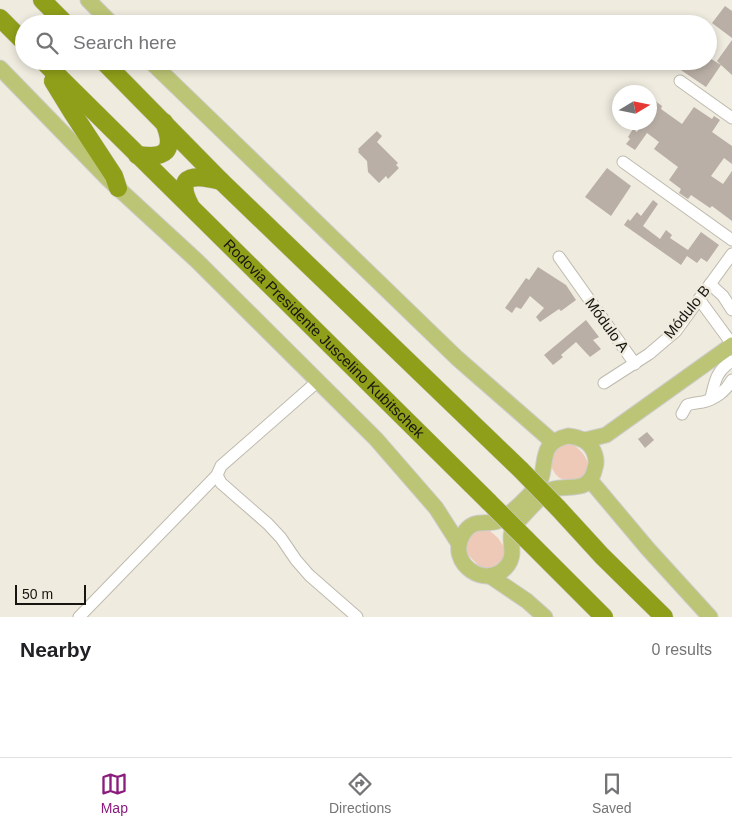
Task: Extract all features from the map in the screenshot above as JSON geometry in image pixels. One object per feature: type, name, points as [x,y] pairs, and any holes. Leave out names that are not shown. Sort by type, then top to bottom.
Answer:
[{"type":"highway","points":[[42,0],[57,15]]},
{"type":"highway","points":[[0,18],[15,33]]},
{"type":"highway","points":[[47,70],[114,176],[118,188]]},
{"type":"highway","name":"Rodovia Presidente Juscelino Kubitschek","points":[[51,70],[490,502],[604,617]]},
{"type":"highway","points":[[112,70],[221,180],[521,470],[602,556],[664,617]]},
{"type":"highway","points":[[137,155],[155,156],[161,155],[167,150],[170,143],[169,134],[163,121]]},
{"type":"highway","points":[[190,207],[184,192],[187,181],[201,176],[221,180]]},
{"type":"main road","points":[[88,0],[103,15]]},
{"type":"main road","points":[[0,68],[118,188],[196,260],[376,439],[436,508],[459,544]]},
{"type":"main road","points":[[159,70],[457,358],[553,442]]},
{"type":"main road","points":[[585,440],[606,435],[732,344]]},
{"type":"main road","points":[[595,454],[606,435]]},
{"type":"main road","points":[[568,436],[577,436],[585,440],[595,454],[595,472],[590,480],[583,486],[570,489],[556,488],[548,491],[514,527],[510,541],[513,552],[506,568],[490,576],[482,576],[467,568],[459,553],[459,544],[471,526],[485,521],[496,522],[506,517],[540,485],[543,475],[544,455],[553,442],[568,436]]},
{"type":"main road","points":[[590,480],[648,549],[710,617]]},
{"type":"main road","points":[[490,576],[527,601],[545,617]]},
{"type":"street","points":[[680,81],[732,118]]},
{"type":"street","points":[[623,162],[732,240]]},
{"type":"street","name":"Módulo B","points":[[635,364],[676,331],[732,254]]},
{"type":"street","name":"Módulo A","points":[[558,257],[635,364],[604,383]]},
{"type":"street","points":[[710,284],[723,296],[732,310]]},
{"type":"street","points":[[699,299],[732,344]]},
{"type":"street","points":[[711,398],[717,376],[722,367],[732,361]]},
{"type":"street","points":[[682,414],[687,406],[704,402],[711,398],[728,387],[732,380]]},
{"type":"street","points":[[79,617],[217,475],[221,466],[318,381]]},
{"type":"street","points":[[217,475],[221,483],[282,538],[296,560],[309,575],[357,617]]},
{"type":"shaded area","points":[[571,443],[586,458],[588,473],[586,479],[561,479],[551,466],[549,458],[557,444]]},
{"type":"shaded area","points":[[478,531],[490,531],[504,547],[506,555],[500,568],[482,569],[467,554],[464,548],[470,536]]},
{"type":"building","points":[[725,6],[732,11],[732,38],[717,27],[717,16]]},
{"type":"building","points":[[732,40],[732,75],[717,61]]},
{"type":"building","points":[[717,63],[721,65],[706,87],[681,70],[717,70]]},
{"type":"building","points":[[657,102],[662,106],[661,109],[682,124],[694,107],[712,119],[714,116],[720,120],[712,132],[732,146],[732,164],[724,158],[711,176],[723,184],[732,171],[732,221],[712,206],[710,208],[691,195],[688,199],[679,193],[681,189],[669,180],[678,167],[654,149],[659,142],[647,133],[635,150],[626,144],[630,139],[628,137],[632,130],[637,132],[638,130],[657,130]]},
{"type":"building","points":[[377,131],[382,136],[377,142],[398,163],[396,165],[399,168],[388,179],[386,176],[379,183],[368,172],[367,161],[358,152],[358,149]]},
{"type":"building","points":[[607,168],[631,186],[611,216],[585,197]]},
{"type":"building","points":[[653,200],[658,204],[643,226],[660,239],[666,230],[672,235],[670,238],[688,250],[701,232],[719,245],[707,262],[701,258],[697,263],[687,256],[681,265],[624,225],[637,212],[641,216]]},
{"type":"building","points":[[538,267],[566,285],[576,300],[561,311],[559,309],[540,322],[536,317],[544,308],[530,296],[521,309],[516,307],[512,313],[505,308],[526,278],[529,280]]},
{"type":"building","points":[[586,320],[599,337],[593,340],[601,349],[590,357],[576,342],[553,365],[544,355]]},
{"type":"building","points":[[647,432],[654,440],[645,448],[638,439]]}]
